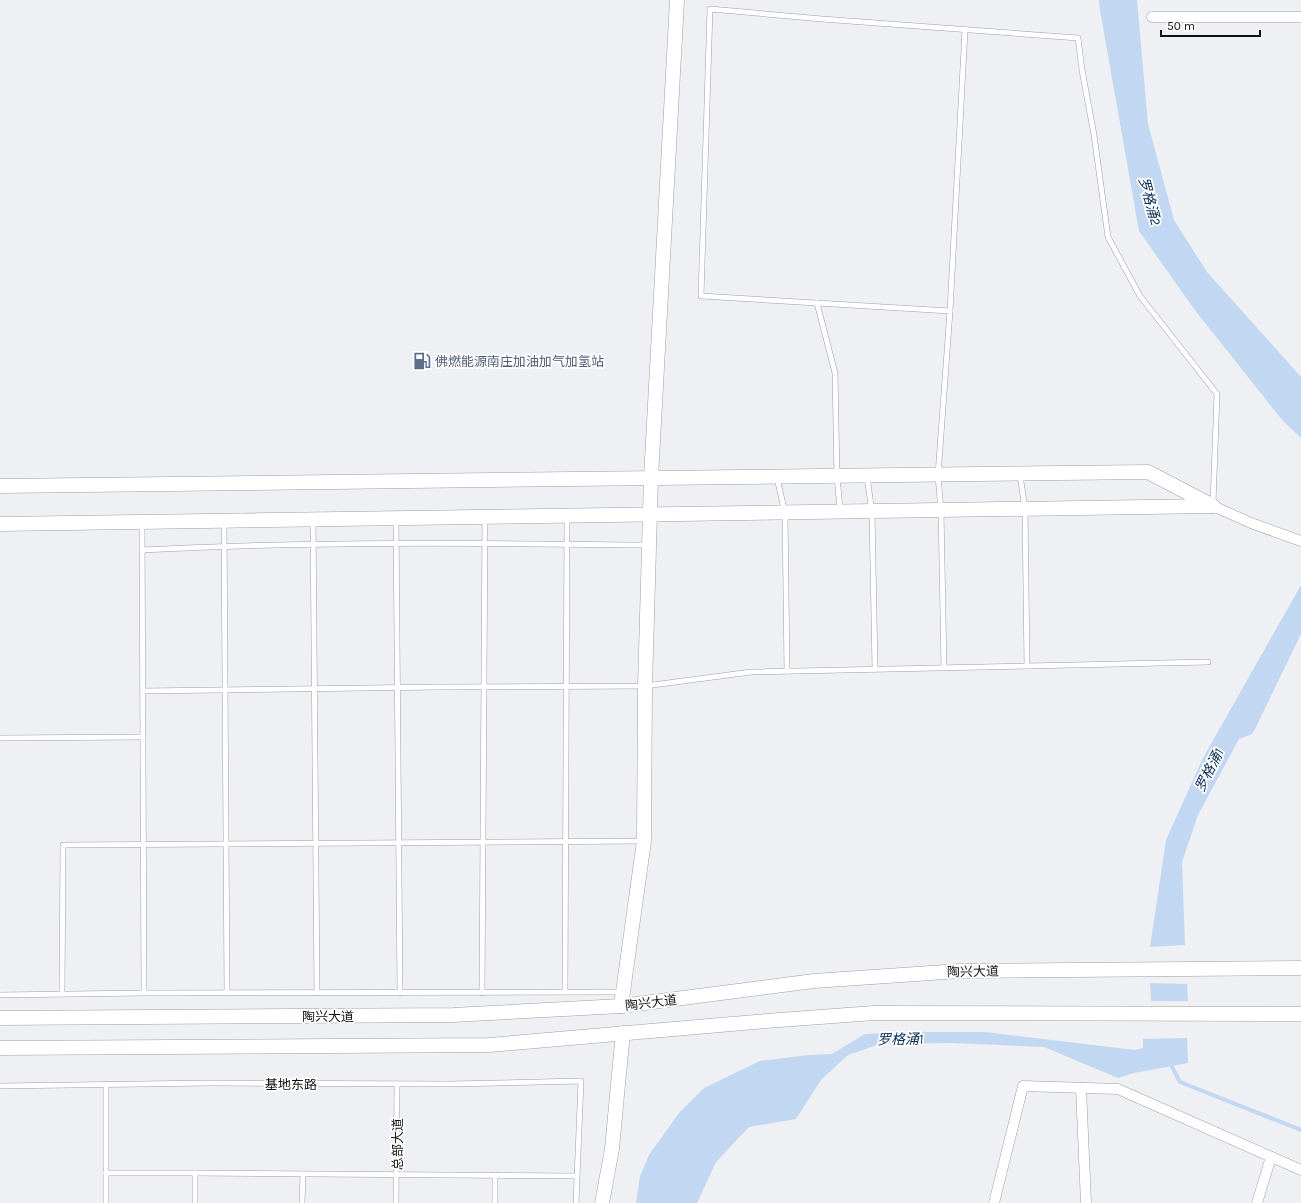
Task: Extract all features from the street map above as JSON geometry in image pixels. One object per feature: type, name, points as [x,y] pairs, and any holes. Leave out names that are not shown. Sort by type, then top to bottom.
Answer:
[{"type":"street","points":[[621,1006],[644,841],[644,686],[651,478],[677,0]]},
{"type":"street","points":[[1152,17],[1301,17]]},
{"type":"street","points":[[3,485],[1148,472],[1213,506],[1251,523],[1301,541]]},
{"type":"street","points":[[0,524],[1213,506]]},
{"type":"street","name":"陶兴大道","points":[[0,1018],[453,1015],[621,1006],[814,981],[960,971],[1301,968]]},
{"type":"street","points":[[0,1048],[489,1045],[874,1013],[1301,1014]]},
{"type":"street","points":[[602,1203],[612,1149],[624,1033]]},
{"type":"street","points":[[994,1203],[1023,1086],[1118,1089],[1301,1170]]},
{"type":"street","points":[[1081,1088],[1086,1203]]},
{"type":"street","points":[[1257,1203],[1270,1157]]},
{"type":"lane","points":[[950,311],[701,296],[710,9],[1078,38],[1082,70],[1094,135],[1108,237],[1140,296],[1217,394],[1213,506]]},
{"type":"lane","points":[[944,668],[941,510],[938,475],[950,311],[965,30]]},
{"type":"lane","points":[[817,303],[835,373],[837,476],[840,512]]},
{"type":"lane","points":[[1020,474],[1025,509],[1027,666]]},
{"type":"lane","points":[[866,476],[872,512],[875,669]]},
{"type":"lane","points":[[777,477],[784,513],[787,671]]},
{"type":"lane","points":[[565,992],[567,516]]},
{"type":"lane","points":[[482,993],[485,518]]},
{"type":"lane","points":[[396,519],[400,993]]},
{"type":"lane","points":[[313,520],[317,993]]},
{"type":"lane","points":[[224,521],[227,993]]},
{"type":"lane","points":[[142,522],[144,993]]},
{"type":"lane","points":[[142,550],[313,544],[485,543],[649,545]]},
{"type":"lane","points":[[143,691],[644,686],[751,672],[1208,662]]},
{"type":"lane","points":[[0,738],[143,737]]},
{"type":"lane","points":[[62,994],[63,845],[644,841]]},
{"type":"lane","points":[[0,995],[144,993],[623,992]]},
{"type":"lane","name":"基地东路","points":[[0,1086],[212,1083],[450,1084],[581,1081],[576,1176]]},
{"type":"lane","points":[[106,1084],[106,1203]]},
{"type":"lane","name":"总部大道","points":[[396,1203],[397,1084]]},
{"type":"lane","points":[[106,1173],[576,1176],[576,1203]]},
{"type":"lane","points":[[194,1203],[195,1173]]},
{"type":"lane","points":[[302,1203],[303,1174]]},
{"type":"lane","points":[[495,1175],[495,1203]]},
{"type":"water","name":"罗格涌2","points":[[1099,0],[1137,0],[1148,124],[1174,220],[1207,272],[1301,377],[1301,438],[1283,421],[1194,309],[1139,231]]},
{"type":"water","name":"罗格涌1","points":[[1301,585],[1301,634],[1256,727],[1252,734],[1239,739],[1198,815],[1182,862],[1185,945],[1150,947],[1166,840],[1203,758]]},
{"type":"water","points":[[1150,983],[1187,984],[1188,1001],[1151,1001]]},
{"type":"water","name":"罗格涌1","points":[[985,1032],[1135,1050],[1143,1048],[1143,1039],[1187,1038],[1188,1063],[1134,1073],[1118,1078],[1044,1047],[953,1043],[880,1044],[848,1055],[821,1080],[796,1119],[749,1127],[716,1162],[697,1203],[636,1203],[640,1176],[649,1155],[679,1113],[704,1088],[760,1061],[809,1055],[832,1054],[865,1034]]},
{"type":"waterway","points":[[1169,1061],[1180,1082],[1301,1130]]},
{"type":"place","name":"佛燃能源南庄加油加气加氢站","points":[[422,361]]}]
